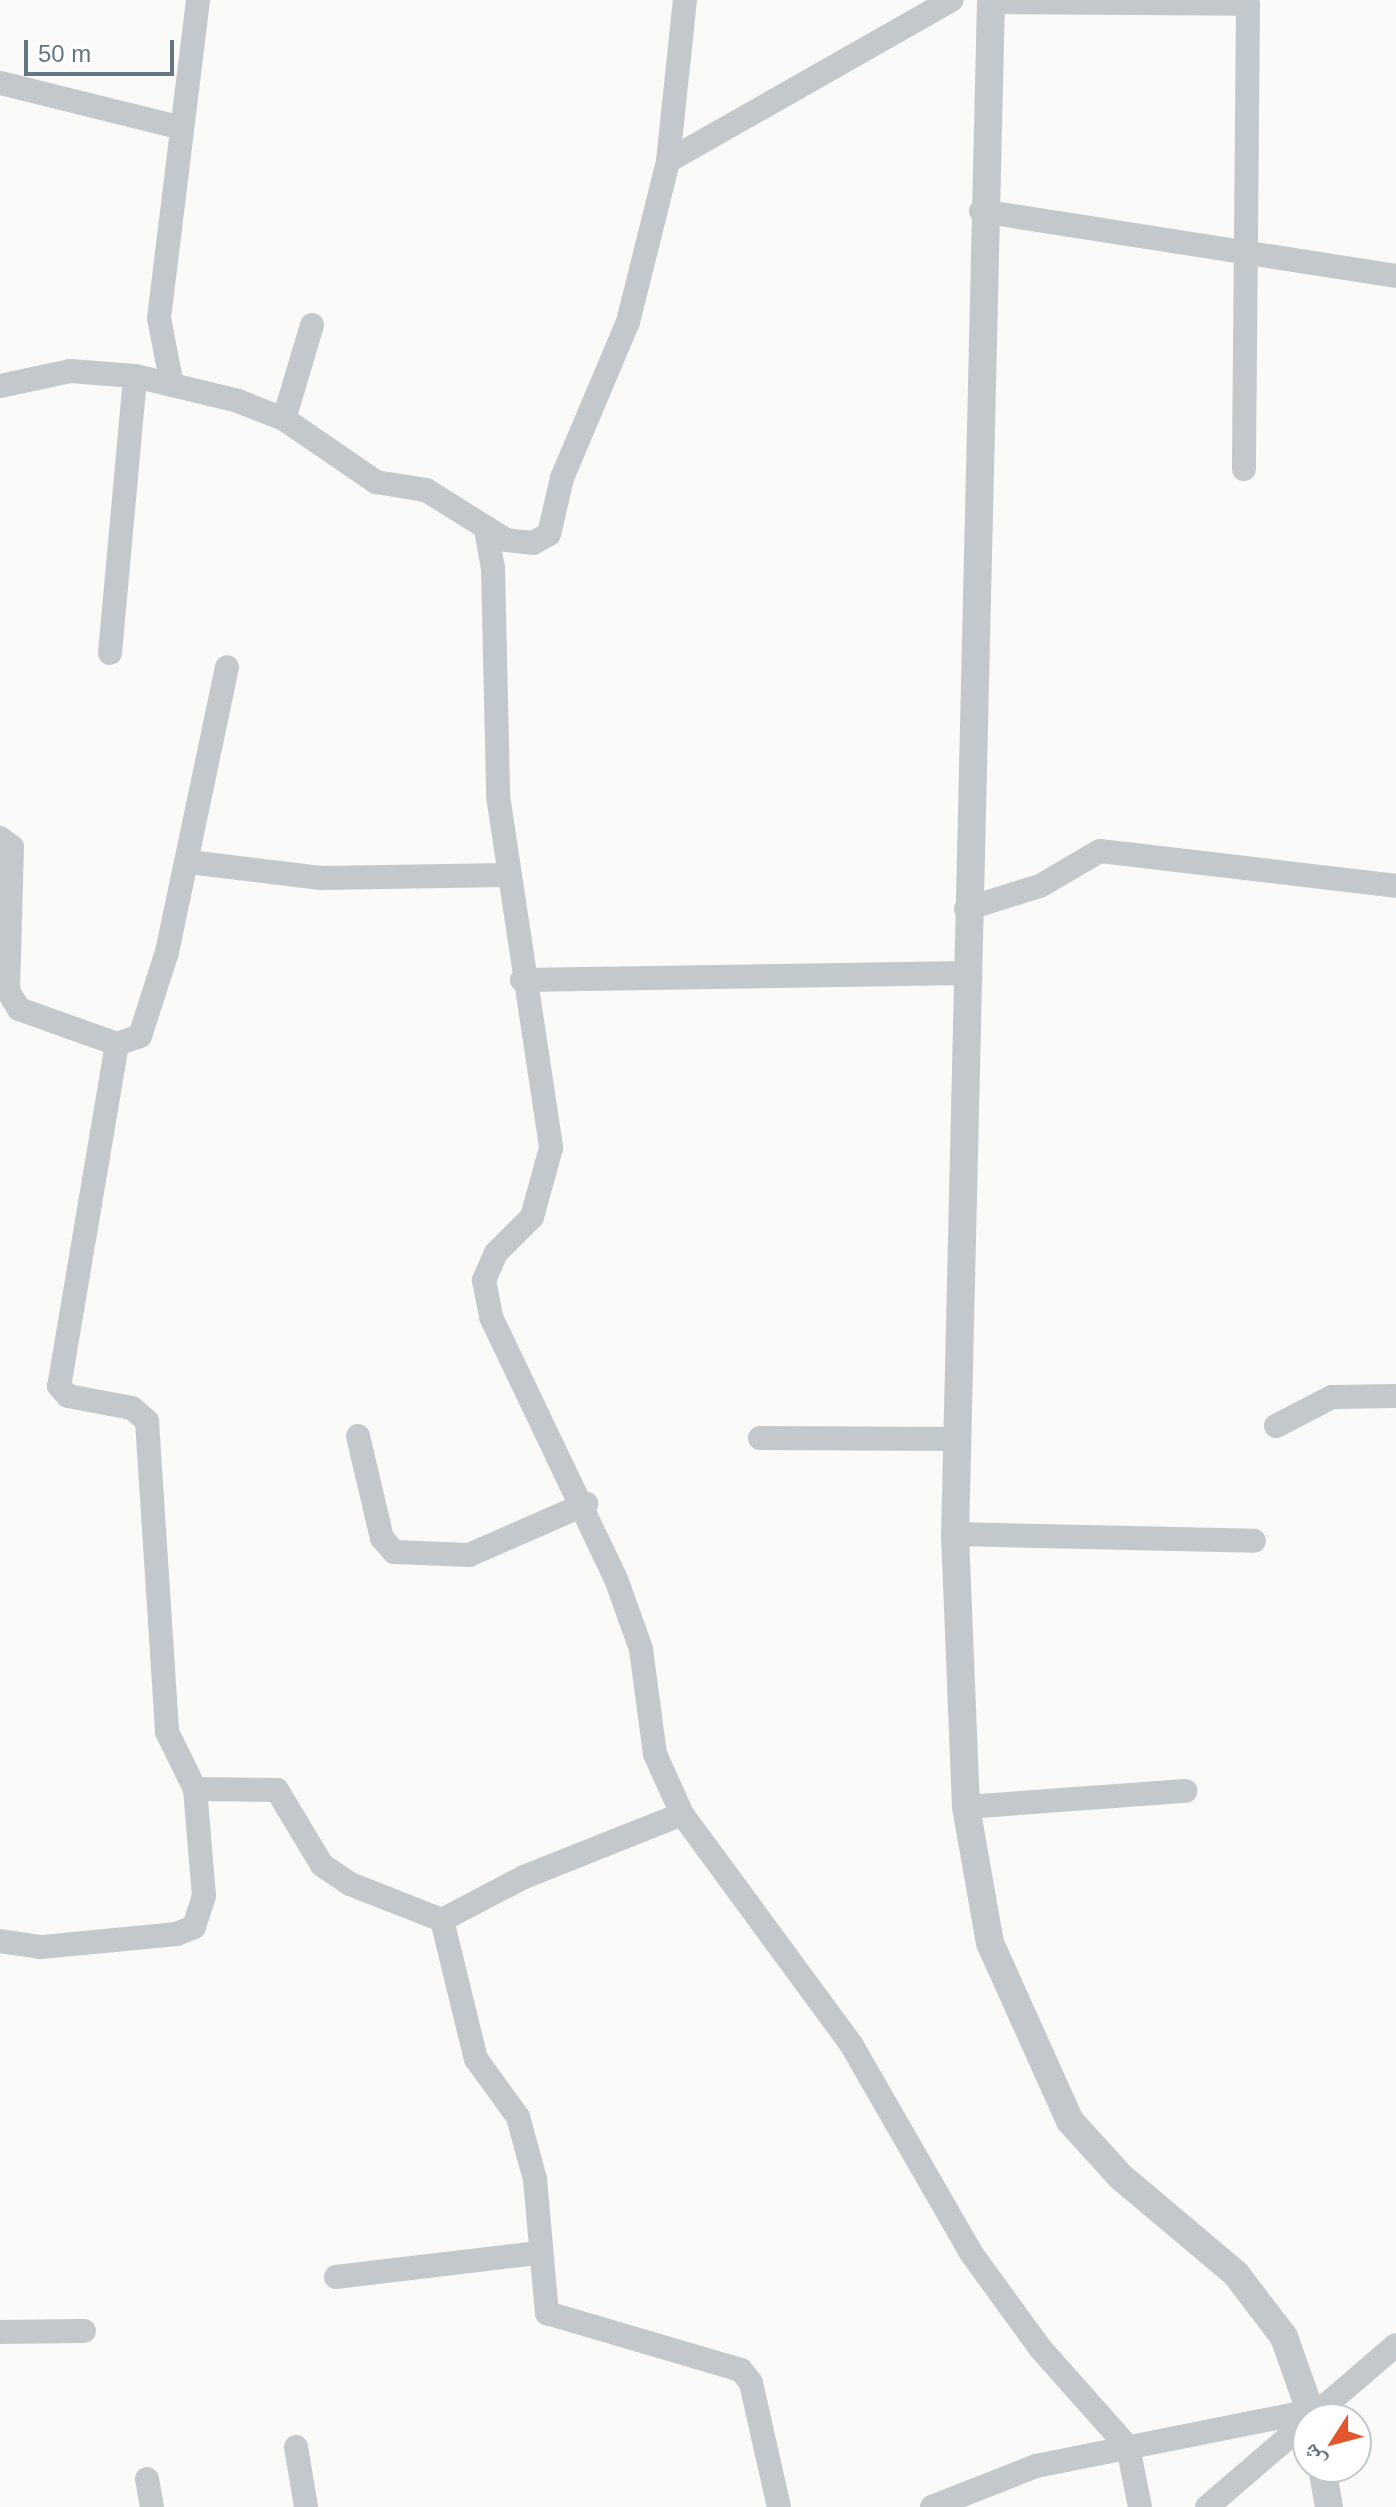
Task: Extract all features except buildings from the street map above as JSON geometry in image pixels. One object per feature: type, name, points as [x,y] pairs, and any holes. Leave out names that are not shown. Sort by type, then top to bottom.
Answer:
[{"type":"street","points":[[172,385],[159,318],[178,127],[198,0]]},
{"type":"street","points":[[0,386],[70,371],[135,376],[172,385],[284,419],[376,482],[426,490],[460,504],[486,529],[533,543],[549,534],[562,478],[628,322],[668,161],[685,0]]},
{"type":"street","points":[[668,161],[951,0]]},
{"type":"street","points":[[1244,469],[1243,256],[1248,4],[991,1],[981,211],[955,1534],[966,1807],[990,1943],[1070,2121],[1121,2177],[1236,2274],[1284,2337],[1308,2403]]},
{"type":"street","points":[[0,83],[178,127]]},
{"type":"street","points":[[981,211],[1243,256],[1396,276]]},
{"type":"street","points":[[284,419],[312,325]]},
{"type":"street","points":[[110,653],[135,376]]},
{"type":"street","points":[[486,529],[508,875],[522,980],[551,1148],[532,1217],[496,1253],[484,1280],[491,1317],[586,1504],[641,1649],[655,1754],[682,1814],[851,2044],[971,2253],[1040,2348],[1128,2447],[1140,2507]]},
{"type":"street","points":[[0,838],[12,847],[8,991],[19,1009],[117,1044],[140,1036],[189,862],[227,667]]},
{"type":"street","points":[[966,909],[1040,886],[1100,851],[1396,886]]},
{"type":"street","points":[[189,862],[321,878],[508,875]]},
{"type":"street","points":[[522,980],[965,973]]},
{"type":"street","points":[[0,1941],[41,1947],[194,1927],[204,1896],[195,1789],[167,1732],[147,1421],[132,1408],[68,1396],[59,1386],[117,1044]]},
{"type":"street","points":[[1276,1426],[1332,1397],[1396,1396]]},
{"type":"street","points":[[358,1436],[382,1538],[394,1552],[469,1555],[586,1504]]},
{"type":"street","points":[[760,1438],[957,1439]]},
{"type":"street","points":[[955,1534],[1254,1541]]},
{"type":"street","points":[[195,1789],[277,1790],[322,1865],[350,1884],[442,1920],[524,1877],[682,1814]]},
{"type":"street","points":[[966,1807],[1185,1791]]},
{"type":"street","points":[[442,1920],[476,2059],[518,2117],[535,2179],[538,2253],[547,2313],[559,2322],[741,2370],[751,2383],[779,2507]]},
{"type":"street","points":[[336,2277],[538,2253]]},
{"type":"street","points":[[0,2332],[84,2331]]},
{"type":"street","points":[[1326,2403],[1396,2345]]},
{"type":"street","points":[[932,2507],[1036,2466],[1292,2418]]},
{"type":"street","points":[[1207,2507],[1292,2433]]},
{"type":"street","points":[[296,2447],[306,2507]]},
{"type":"street","points":[[147,2479],[152,2507]]},
{"type":"street","points":[[1325,2483],[1329,2507]]}]
